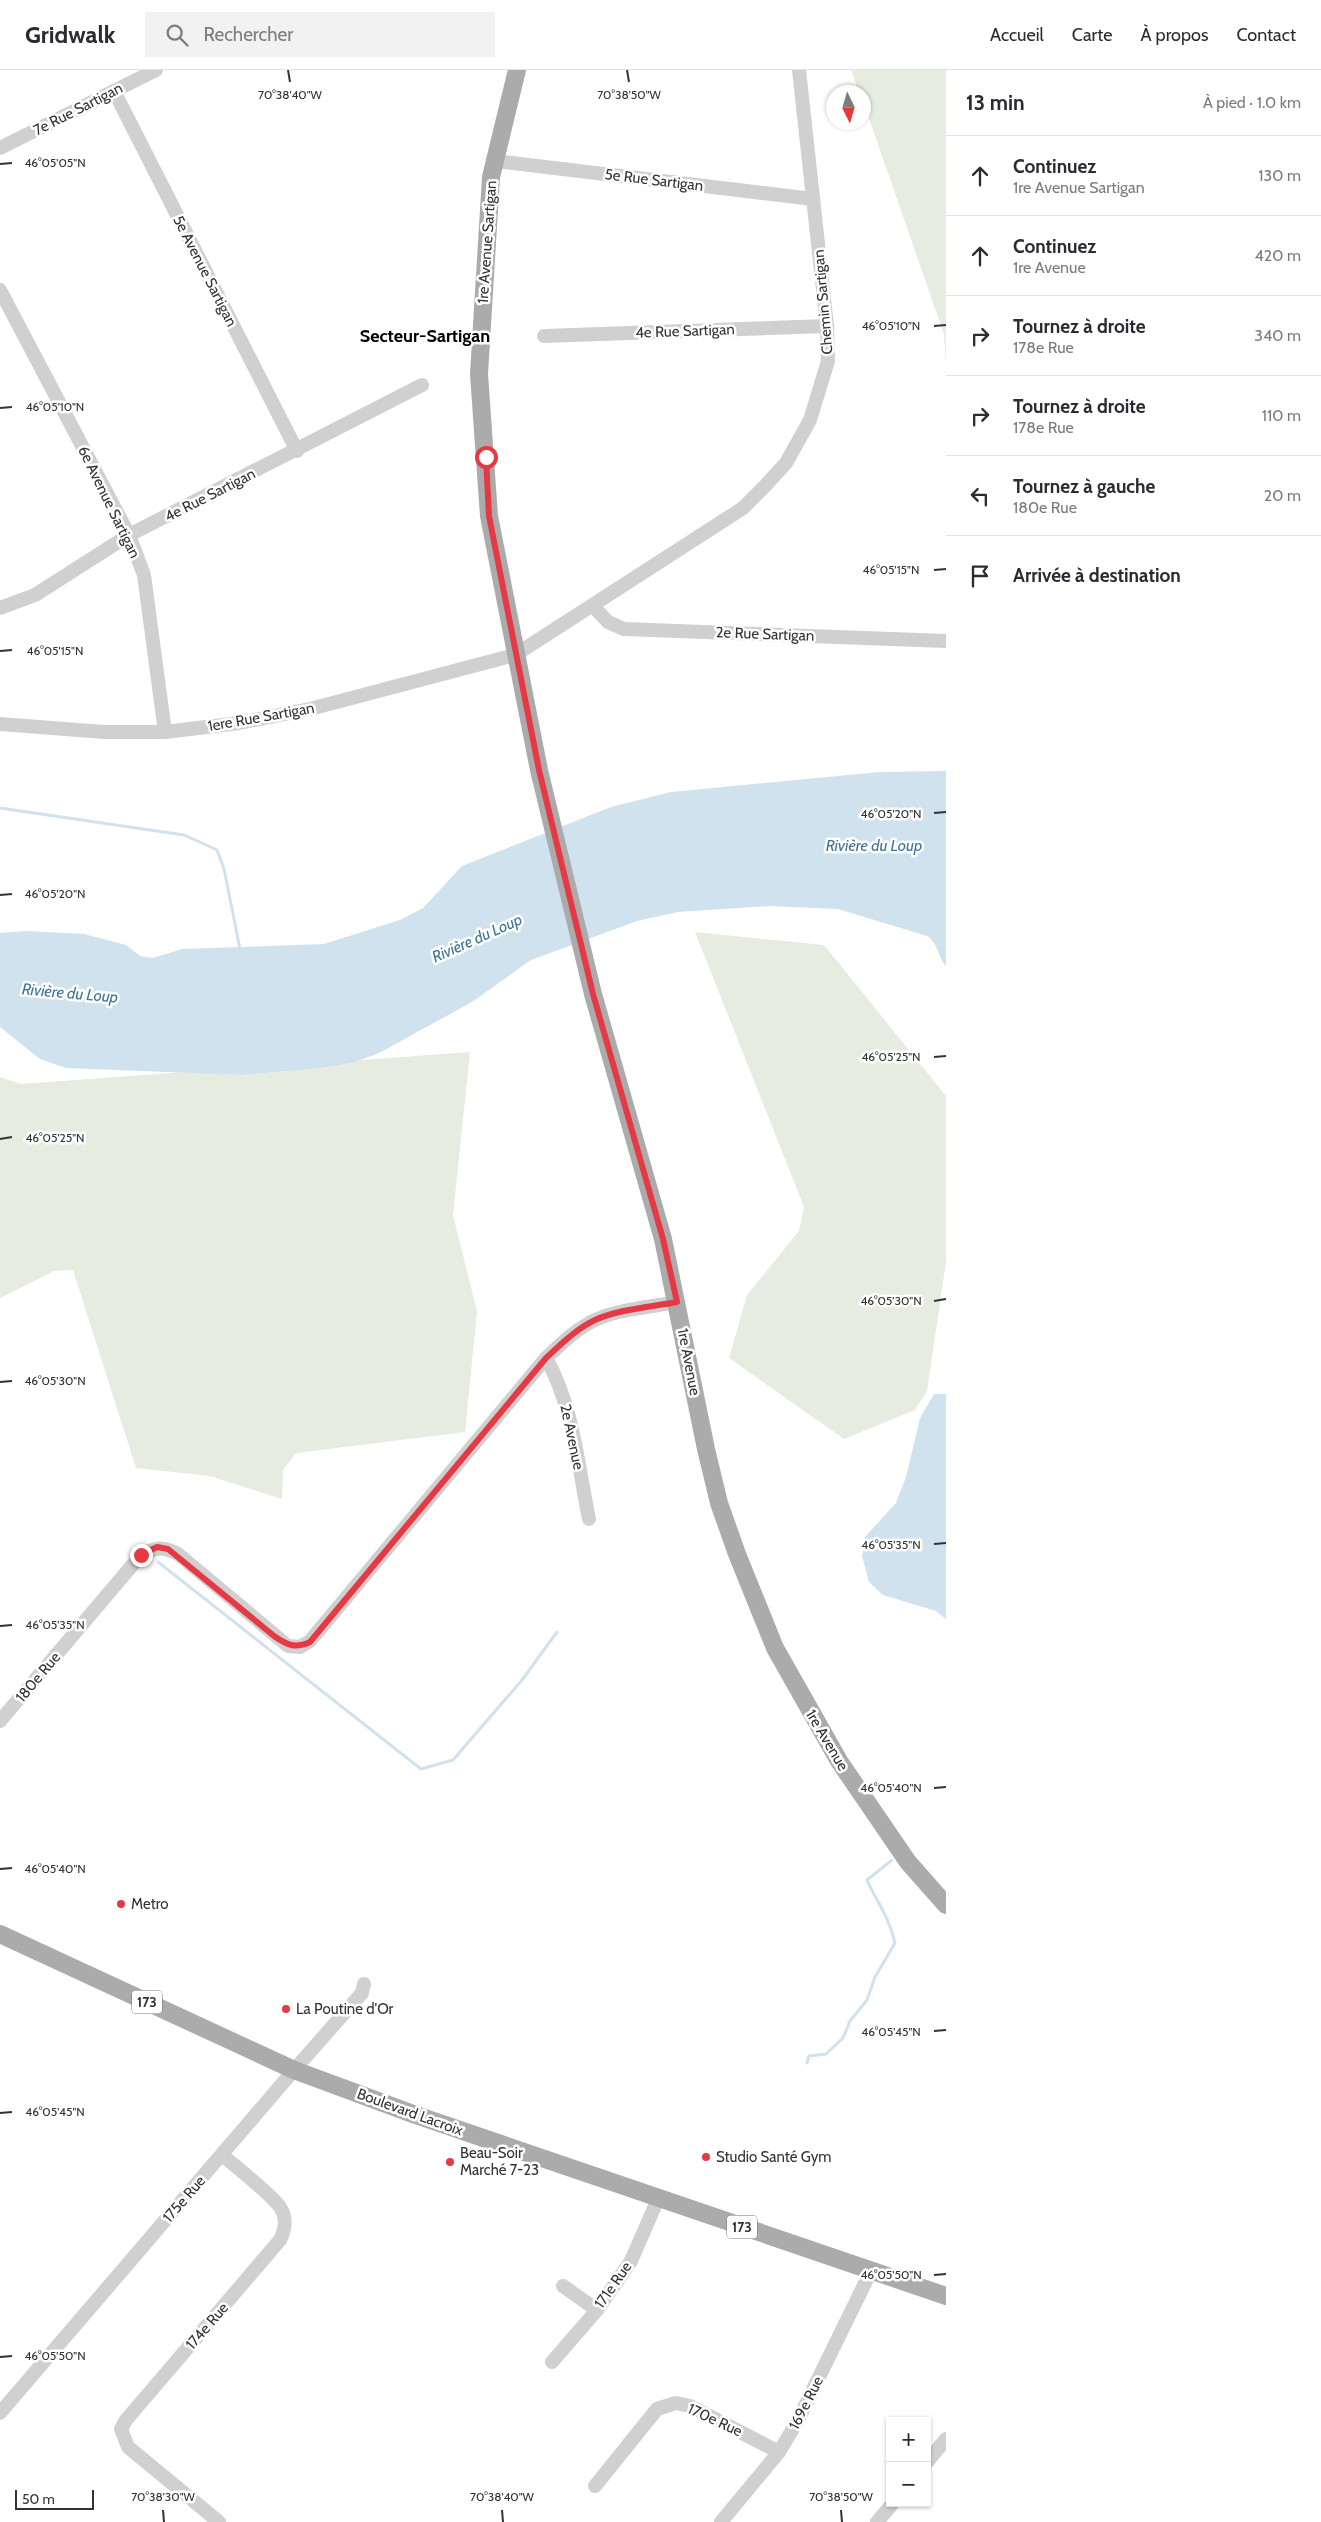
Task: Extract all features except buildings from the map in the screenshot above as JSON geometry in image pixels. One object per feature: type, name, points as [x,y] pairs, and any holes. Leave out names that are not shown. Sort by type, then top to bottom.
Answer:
[{"type":"main road","name":"1re Avenue Sartigan","points":[[515,655],[489,516],[479,374],[491,177],[517,70]]},
{"type":"main road","name":"1re Avenue","points":[[515,655],[539,770],[593,994],[663,1239],[719,1503],[737,1554],[772,1640],[844,1769],[908,1862],[946,1905]]},
{"type":"main road","name":"Boulevard Lacroix","points":[[0,1934],[294,2070],[658,2199],[946,2296]]},
{"type":"street","name":"7e Rue Sartigan","points":[[0,148],[156,70]]},
{"type":"street","name":"Chemin Sartigan","points":[[515,655],[743,508],[786,464],[810,420],[828,361],[827,326],[799,70]]},
{"type":"street","name":"5e Avenue Sartigan","points":[[114,91],[297,451]]},
{"type":"street","name":"5e Rue Sartigan","points":[[495,160],[812,199]]},
{"type":"street","name":"6e Avenue Sartigan","points":[[0,290],[129,536],[144,575],[165,732]]},
{"type":"street","name":"4e Rue Sartigan","points":[[544,336],[827,326]]},
{"type":"street","name":"4e Rue Sartigan","points":[[0,608],[35,594],[129,536],[422,385]]},
{"type":"street","name":"2e Rue Sartigan","points":[[593,606],[608,622],[624,629],[946,640]]},
{"type":"street","name":"1ere Rue Sartigan","points":[[0,724],[104,732],[165,732],[239,723],[310,709],[515,655]]},
{"type":"street","points":[[546,1358],[569,1337],[595,1320],[677,1302]]},
{"type":"street","name":"2e Avenue","points":[[546,1358],[558,1378],[564,1399],[589,1519]]},
{"type":"street","name":"180e Rue","points":[[0,1721],[141,1555],[157,1547],[168,1549],[178,1554],[288,1646],[300,1647],[310,1642],[546,1358]]},
{"type":"street","name":"175e Rue","points":[[0,2413],[294,2070],[362,1994],[364,1984]]},
{"type":"street","name":"174e Rue","points":[[219,2522],[128,2447],[121,2429],[126,2420],[280,2240],[286,2230],[285,2219],[279,2206],[222,2154]]},
{"type":"street","name":"171e Rue","points":[[552,2362],[597,2310],[631,2261],[658,2199]]},
{"type":"street","name":"169e Rue","points":[[722,2522],[779,2452],[798,2422],[871,2271]]},
{"type":"street","points":[[563,2286],[597,2310]]},
{"type":"street","name":"170e Rue","points":[[595,2486],[658,2409],[676,2403],[690,2406],[779,2452]]},
{"type":"street","points":[[931,2457],[946,2439]]},
{"type":"street","points":[[877,2522],[889,2507]]},
{"type":"shaded area","points":[[851,70],[946,70],[946,364],[944,334],[871,124],[871,85],[856,85]]},
{"type":"shaded area","points":[[695,932],[824,945],[946,1096],[946,1262],[927,1391],[915,1410],[844,1439],[729,1358],[747,1295],[799,1231],[804,1207]]},
{"type":"shaded area","points":[[470,1052],[453,1215],[477,1311],[465,1432],[296,1453],[283,1470],[282,1499],[210,1476],[136,1468],[73,1270],[54,1271],[0,1298],[0,1077],[21,1084],[184,1072],[242,1075],[322,1068],[362,1060]]},
{"type":"water","name":"Rivière du Loup","points":[[946,771],[946,966],[936,946],[927,936],[838,909],[769,906],[678,912],[637,921],[531,960],[472,1002],[379,1053],[355,1062],[322,1068],[242,1075],[66,1068],[40,1059],[0,1027],[0,933],[26,931],[84,934],[126,945],[140,956],[153,958],[182,949],[324,944],[400,920],[423,908],[462,866],[611,807],[671,792],[880,772]]},
{"type":"water","points":[[934,1394],[946,1394],[946,1619],[936,1611],[883,1595],[869,1582],[862,1556],[865,1537],[896,1503],[906,1477],[920,1418]]},
{"type":"waterway","points":[[0,808],[184,835],[217,850],[224,869],[240,949]]},
{"type":"waterway","points":[[158,1562],[421,1769],[453,1760],[522,1680],[557,1632]]},
{"type":"waterway","points":[[807,2063],[809,2056],[826,2054],[843,2038],[850,2021],[867,2000],[875,1977],[895,1943],[886,1918],[867,1880],[892,1860]]},
{"type":"place","name":"Metro","points":[[121,1904]]},
{"type":"place","name":"La Poutine d'Or","points":[[286,2009]]},
{"type":"place","name":"Studio Santé Gym","points":[[706,2157]]},
{"type":"place","name":"Beau-Soir Marché 7-23","points":[[450,2162]]},
{"type":"district","name":"Secteur-Sartigan","points":[[425,336]]},
{"type":"route","points":[[141,1555],[157,1547],[168,1549],[178,1554],[274,1636],[288,1646],[300,1647],[310,1642],[546,1358],[569,1337],[595,1320],[677,1302],[663,1239],[593,994],[539,770],[489,516],[486,457]]}]
